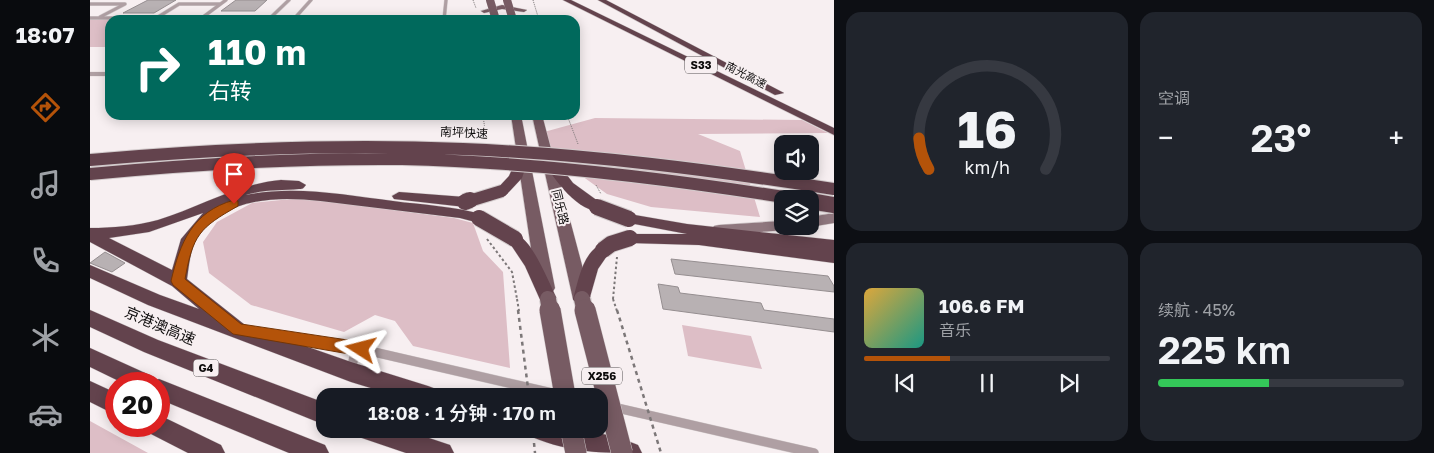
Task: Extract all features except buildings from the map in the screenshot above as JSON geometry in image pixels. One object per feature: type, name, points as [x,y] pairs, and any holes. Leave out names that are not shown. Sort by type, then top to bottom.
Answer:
[{"type":"highway","name":"南光高速","points":[[566,0],[834,132]]},
{"type":"highway","name":"南光高速","points":[[601,0],[834,122]]},
{"type":"highway","name":"南坪快速","points":[[90,160],[292,146],[467,147],[658,162],[834,189]]},
{"type":"highway","points":[[90,234],[122,232],[164,223],[241,190],[270,184],[306,185],[465,202],[502,191],[515,178],[524,157]]},
{"type":"highway","points":[[547,157],[561,180],[582,199],[629,219],[701,230],[834,246]]},
{"type":"highway","points":[[90,174],[285,160],[455,161],[593,171],[708,185],[774,196]]},
{"type":"highway","points":[[178,281],[187,245],[198,227],[219,211],[250,199],[267,196],[303,195],[460,214],[479,218],[503,230],[514,240],[532,264],[548,300]]},
{"type":"highway","points":[[819,202],[834,205]]},
{"type":"highway","points":[[90,234],[178,281],[238,330]]},
{"type":"highway","points":[[582,299],[590,268],[603,250],[611,244],[630,238],[675,238],[834,257]]},
{"type":"highway","points":[[90,271],[154,300],[351,372],[402,388]]},
{"type":"highway","name":"京港澳高速","points":[[90,318],[150,346],[316,411]]},
{"type":"highway","points":[[90,357],[122,372]]},
{"type":"highway","points":[[90,391],[105,398]]},
{"type":"highway","points":[[170,393],[317,453]]},
{"type":"highway","points":[[170,432],[213,453]]},
{"type":"highway","points":[[395,438],[442,453]]},
{"type":"highway","points":[[574,438],[632,453]]},
{"type":"main road","points":[[490,0],[494,15]]},
{"type":"main road","points":[[507,0],[512,15]]},
{"type":"main road","points":[[520,1],[526,15]]},
{"type":"main road","points":[[481,2],[485,15]]},
{"type":"main road","points":[[484,11],[502,7],[524,10]]},
{"type":"main road","name":"X256","points":[[517,120],[564,388]]},
{"type":"main road","name":"同乐路","points":[[538,120],[582,299]]},
{"type":"main road","name":"X256","points":[[582,299],[622,453]]},
{"type":"main road","points":[[573,438],[576,453]]},
{"type":"street","points":[[819,220],[834,218]]},
{"type":"street","points":[[701,230],[774,226]]},
{"type":"lane","points":[[205,15],[226,0]]},
{"type":"lane","points":[[273,15],[289,0]]},
{"type":"lane","points":[[298,15],[311,0]]},
{"type":"lane","points":[[444,15],[446,0]]},
{"type":"lane","points":[[91,2],[125,4],[98,18]]},
{"type":"lane","points":[[161,15],[179,4],[220,4]]},
{"type":"lane","points":[[90,18],[105,18]]},
{"type":"lane","points":[[90,74],[105,74]]},
{"type":"lane","points":[[238,330],[366,350],[531,388]]},
{"type":"lane","points":[[351,372],[350,366],[354,356],[366,350]]},
{"type":"lane","points":[[608,406],[814,453]]},
{"type":"path","points":[[533,0],[538,15]]},
{"type":"path","points":[[484,120],[486,143]]},
{"type":"path","points":[[569,120],[578,143]]},
{"type":"path","points":[[517,299],[528,388]]},
{"type":"path","points":[[613,299],[661,453]]},
{"type":"shaded area","points":[[90,20],[105,20],[105,47],[90,47]]},
{"type":"shaded area","points":[[595,118],[802,120],[828,133],[698,134],[740,151],[760,217],[651,207],[607,194],[582,176],[557,168],[544,132]]},
{"type":"shaded area","points":[[301,198],[454,218],[473,223],[483,251],[503,272],[510,368],[413,346],[395,321],[375,315],[344,332],[251,305],[209,273],[203,242],[217,222],[252,203]]},
{"type":"shaded area","points":[[682,325],[751,336],[762,369],[688,356]]},
{"type":"shaded area","points":[[90,421],[105,429],[105,437],[119,437],[148,453],[90,453]]},
{"type":"route","points":[[234,204],[207,219],[191,236],[183,257],[178,281],[238,330],[361,349]]}]
